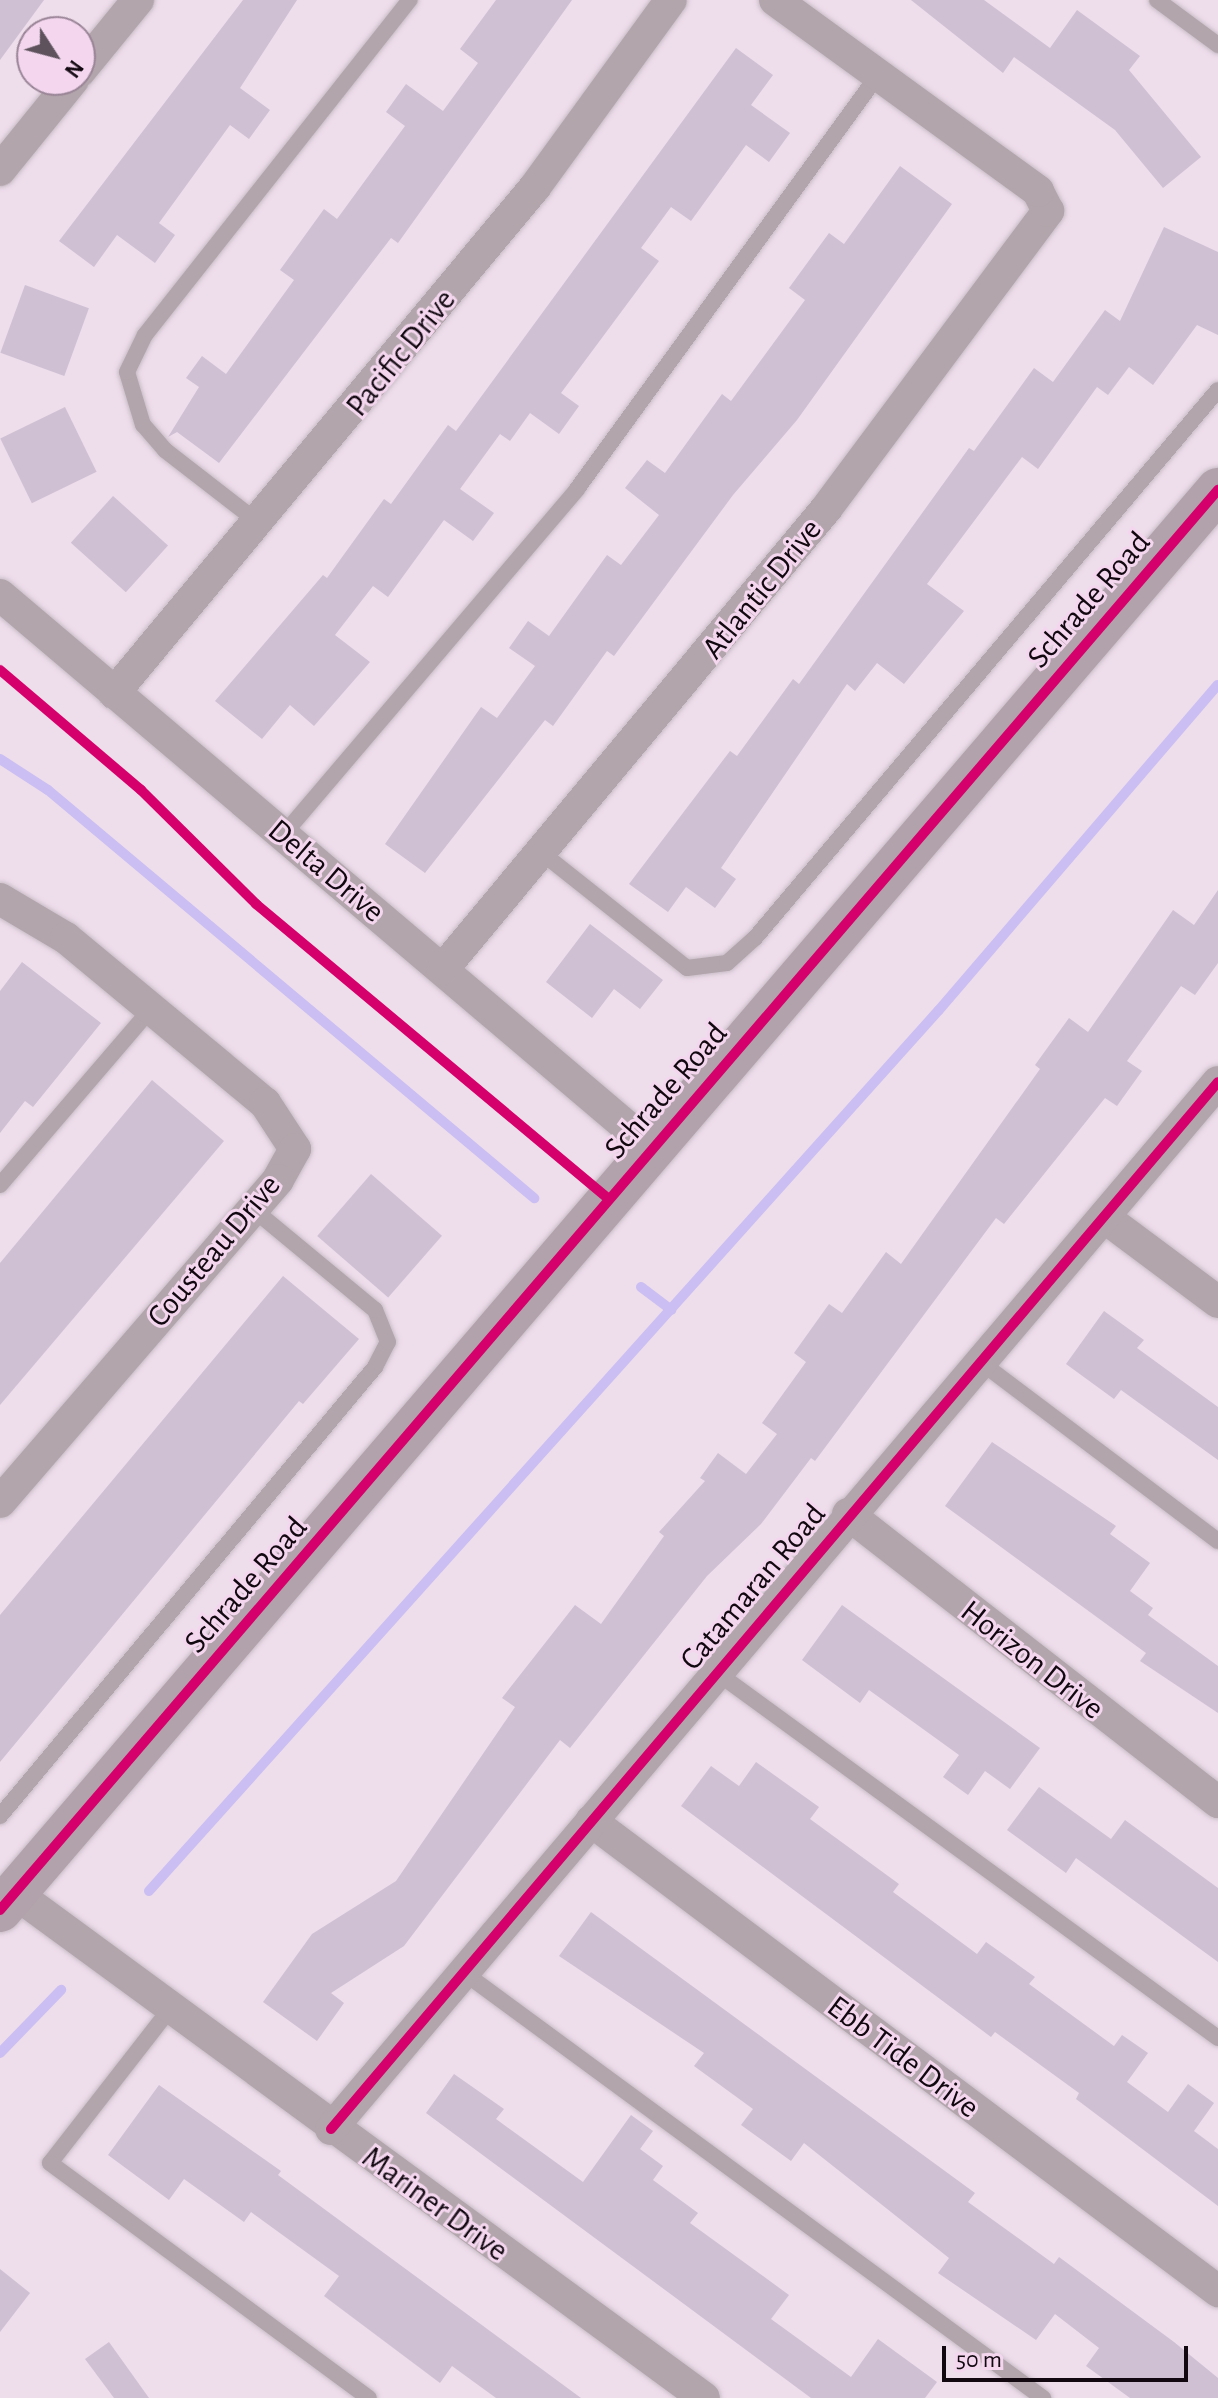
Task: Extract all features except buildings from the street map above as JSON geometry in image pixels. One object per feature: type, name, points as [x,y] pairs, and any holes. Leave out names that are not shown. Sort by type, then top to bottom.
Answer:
[{"type":"street","points":[[96,51],[138,0]]},
{"type":"street","name":"Pacific Drive","points":[[114,693],[260,524],[535,187],[671,0]]},
{"type":"street","points":[[775,0],[878,75]]},
{"type":"street","name":"Atlantic Drive","points":[[443,969],[826,509],[987,288],[1032,238],[1048,211],[1038,191],[878,75]]},
{"type":"street","points":[[0,170],[60,96]]},
{"type":"street","name":"Schrade Road","points":[[7,1902],[1218,490]]},
{"type":"street","name":"Delta Drive","points":[[0,595],[652,1148]]},
{"type":"street","name":"Cousteau Drive","points":[[0,899],[54,929],[151,1009],[288,1129],[295,1149],[253,1209],[0,1502]]},
{"type":"street","name":"Catamaran Road","points":[[331,2129],[848,1514],[1218,1082]]},
{"type":"street","points":[[1104,1217],[1218,1302]]},
{"type":"street","name":"Horizon Drive","points":[[848,1514],[1218,1802]]},
{"type":"street","name":"Ebb Tide Drive","points":[[591,1821],[1218,2291]]},
{"type":"street","name":"Mariner Drive","points":[[7,1902],[170,2009],[704,2398]]},
{"type":"lane","points":[[260,524],[165,450],[143,425],[127,372],[145,335],[410,0]]},
{"type":"lane","points":[[1157,0],[1218,45]]},
{"type":"lane","points":[[283,835],[577,489],[878,75]]},
{"type":"lane","points":[[542,853],[687,968],[727,963],[755,938],[1218,390]]},
{"type":"lane","points":[[0,1185],[151,1009]]},
{"type":"lane","points":[[0,1816],[375,1367],[388,1342],[375,1310],[253,1209]]},
{"type":"lane","points":[[979,1361],[1218,1541]]},
{"type":"lane","points":[[716,1672],[1218,2038]]},
{"type":"lane","points":[[463,1972],[1043,2398]]},
{"type":"lane","points":[[170,2009],[50,2163],[369,2398]]},
{"type":"waterway","points":[[149,1891],[939,1010],[1218,685]]},
{"type":"waterway","points":[[0,759],[48,790],[534,1198]]},
{"type":"waterway","points":[[641,1287],[671,1310]]},
{"type":"waterway","points":[[0,2053],[61,1990]]},
{"type":"cycle path","points":[[0,1910],[1218,490]]},
{"type":"cycle path","points":[[0,670],[141,790],[256,904],[609,1199]]},
{"type":"cycle path","points":[[331,2129],[1218,1082]]}]
